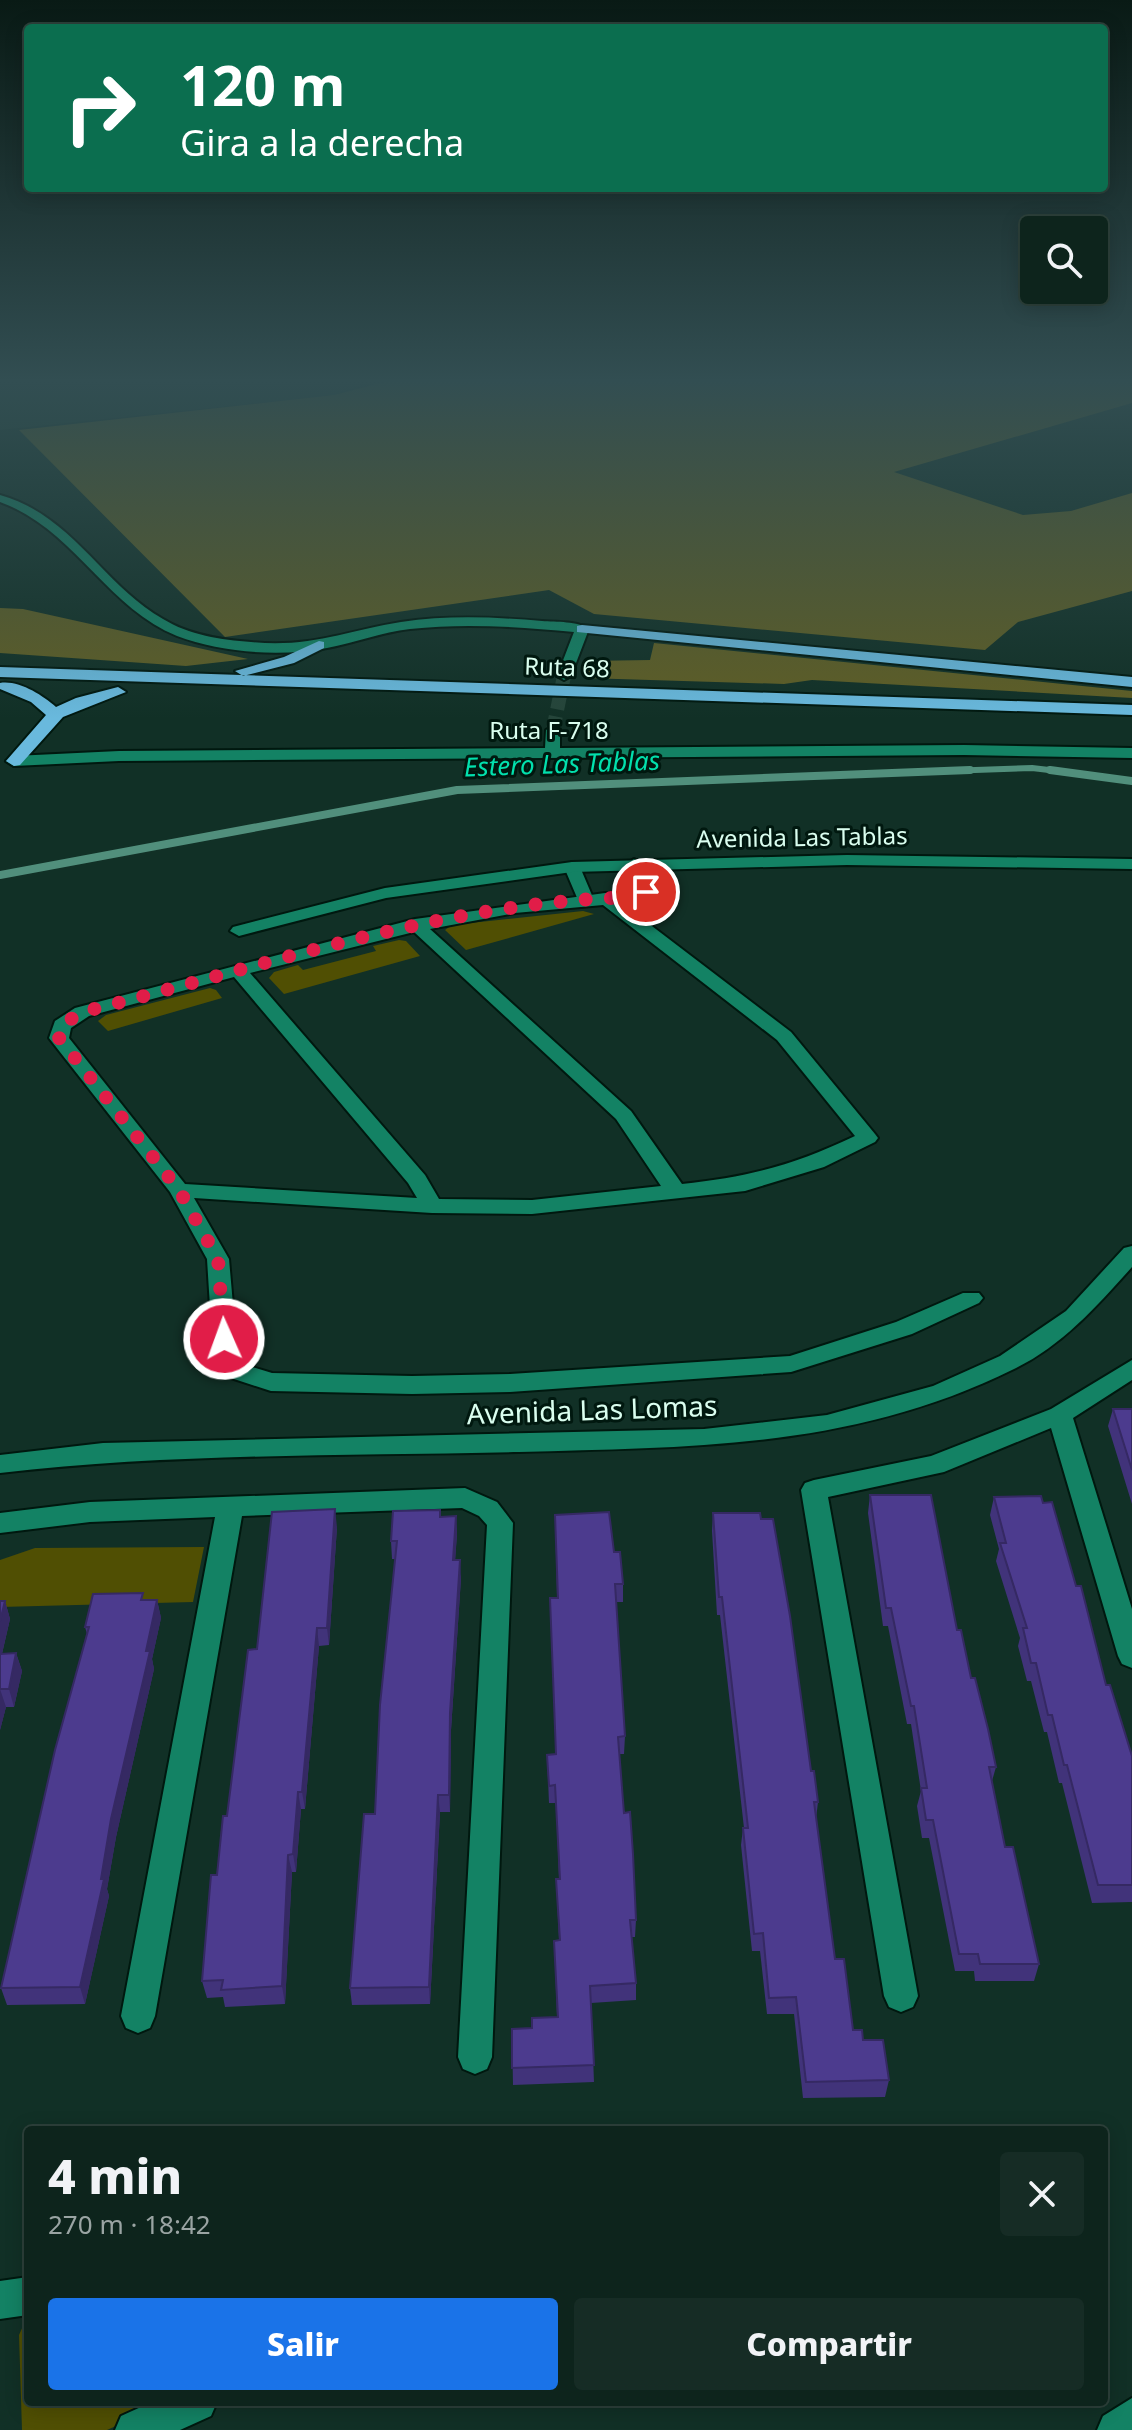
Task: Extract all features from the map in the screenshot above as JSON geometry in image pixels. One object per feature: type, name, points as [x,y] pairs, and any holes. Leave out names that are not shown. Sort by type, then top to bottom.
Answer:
[{"type":"highway","points":[[582,629],[1132,682]]},
{"type":"highway","points":[[175,679],[261,668],[301,656],[319,645]]},
{"type":"highway","name":"Ruta 68","points":[[2,681],[175,679],[1132,710]]},
{"type":"highway","points":[[2,681],[37,699],[53,713]]},
{"type":"highway","name":"Ruta 68","points":[[2,681],[118,692],[1132,724]]},
{"type":"highway","points":[[14,761],[53,713],[82,700],[118,692]]},
{"type":"street","points":[[0,498],[14,501],[36,514],[160,625],[227,643],[319,645],[383,629],[454,621],[582,629],[564,676]]},
{"type":"street","points":[[552,755],[553,730]]},
{"type":"street","name":"Ruta F-718","points":[[14,761],[119,756],[964,750],[1132,753]]},
{"type":"street","name":"Avenida Las Tablas","points":[[239,931],[385,893],[572,867],[847,860],[1132,864]]},
{"type":"street","points":[[656,897],[595,899],[415,924],[82,1012],[62,1025],[59,1038],[179,1190],[218,1259],[224,1339],[240,1372],[271,1382],[313,1385],[510,1383],[791,1364],[904,1328],[971,1298]]},
{"type":"street","points":[[179,1190],[432,1206],[532,1207],[745,1184],[817,1162],[868,1138],[784,1036],[595,899]]},
{"type":"street","points":[[415,924],[624,1115],[676,1192]]},
{"type":"street","points":[[240,972],[417,1180],[432,1206]]},
{"type":"street","name":"Avenida Las Lomas","points":[[0,1464],[103,1452],[704,1438],[827,1424],[941,1392],[1009,1362],[1074,1317],[1132,1253]]},
{"type":"street","points":[[901,1996],[814,1490],[935,1465],[1060,1415],[1132,1368]]},
{"type":"street","points":[[1060,1415],[1132,1656]]},
{"type":"street","points":[[0,1523],[90,1512],[465,1498],[488,1509],[500,1523],[475,2057]]},
{"type":"street","points":[[138,2016],[230,1509]]},
{"type":"street","points":[[0,2300],[24,2297]]},
{"type":"street","points":[[135,2430],[188,2406]]},
{"type":"street","points":[[1117,2430],[1132,2418]]},
{"type":"lane","points":[[634,864],[656,897]]},
{"type":"lane","points":[[572,867],[595,899]]},
{"type":"shaded area","points":[[81,492],[955,492],[1023,515],[1071,511],[1132,493],[1132,591],[1018,622],[985,650],[594,614],[549,590],[225,637]]},
{"type":"shaded area","points":[[0,608],[23,609],[248,659],[186,666],[0,653]]},
{"type":"shaded area","points":[[654,643],[1132,691],[1132,698],[812,680],[784,684],[585,678],[586,661],[650,660]]},
{"type":"shaded area","points":[[583,911],[594,914],[466,950],[445,930],[452,925]]},
{"type":"shaded area","points":[[406,941],[420,956],[284,994],[269,978],[274,972],[298,965],[303,970],[376,951],[373,946]]},
{"type":"shaded area","points":[[210,988],[222,998],[108,1031],[98,1021],[106,1015]]},
{"type":"shaded area","points":[[204,1547],[193,1602],[0,1607],[0,1560],[35,1548]]},
{"type":"shaded area","points":[[24,2324],[24,2406],[160,2406],[107,2430],[22,2430],[19,2335]]},
{"type":"building","points":[[1113,1409],[1132,1409],[1132,1470]]},
{"type":"building","points":[[870,1495],[931,1495],[957,1630],[961,1630],[971,1678],[975,1678],[996,1767],[989,1767],[1005,1847],[1013,1847],[1039,1964],[980,1964],[978,1954],[959,1954],[933,1820],[926,1820],[921,1788],[927,1788],[914,1706],[911,1706],[891,1608],[886,1608]]},
{"type":"building","points":[[1041,1496],[1043,1503],[1052,1502],[1076,1586],[1081,1586],[1106,1685],[1110,1685],[1132,1756],[1132,1885],[1098,1885],[1052,1715],[1048,1715],[1036,1663],[1031,1663],[1023,1628],[1027,1628],[1000,1543],[1006,1543],[994,1497]]},
{"type":"building","points":[[335,1509],[327,1628],[317,1628],[302,1792],[298,1792],[293,1854],[288,1855],[282,1986],[221,1990],[223,1980],[202,1981],[211,1875],[217,1875],[223,1816],[227,1816],[248,1650],[257,1649],[272,1512]]},
{"type":"building","points":[[440,1510],[440,1517],[456,1516],[453,1560],[460,1560],[450,1713],[449,1795],[438,1795],[429,1987],[350,1988],[364,1814],[375,1814],[380,1705],[397,1541],[391,1541],[393,1511]]},
{"type":"building","points":[[609,1512],[614,1552],[620,1552],[623,1584],[615,1584],[625,1736],[618,1737],[624,1813],[630,1812],[636,1920],[630,1920],[636,1983],[590,1986],[594,2065],[512,2068],[512,2029],[532,2028],[532,2018],[558,2017],[554,1941],[560,1940],[556,1879],[560,1879],[555,1785],[549,1786],[547,1755],[556,1754],[550,1598],[558,1598],[555,1515]]},
{"type":"building","points":[[713,1513],[760,1513],[761,1519],[773,1519],[811,1771],[814,1771],[818,1802],[814,1802],[835,1959],[844,1959],[853,2030],[862,2030],[863,2040],[883,2040],[889,2080],[806,2082],[796,1997],[769,1998],[763,1933],[754,1934],[743,1828],[748,1828],[722,1597],[719,1597]]},
{"type":"building","points":[[143,1593],[141,1600],[157,1600],[146,1651],[150,1651],[111,1819],[101,1879],[104,1879],[80,1987],[1,1988],[55,1750],[89,1627],[85,1627],[93,1594]]},
{"type":"building","points":[[0,1601],[5,1601],[0,1621]]},
{"type":"building","points":[[16,1653],[9,1689],[0,1689],[0,1654]]},
{"type":"waterway","name":"Estero Las Tablas","points":[[925,772],[1032,768],[1057,771]]},
{"type":"waterway","name":"Estero Las Tablas","points":[[925,772],[970,770]]},
{"type":"waterway","name":"Estero Las Tablas","points":[[1050,770],[1057,771]]},
{"type":"waterway","name":"Estero Las Tablas","points":[[1057,771],[1066,772]]},
{"type":"waterway","name":"Estero Las Tablas","points":[[1057,771],[1132,781]]},
{"type":"waterway","name":"Estero Las Tablas","points":[[918,772],[925,772]]},
{"type":"waterway","name":"Estero Las Tablas","points":[[0,875],[457,790],[925,772]]},
{"type":"tunnel","points":[[553,730],[564,676]]},
{"type":"route","points":[[224,1339],[223,1290],[218,1259],[179,1190],[59,1038],[62,1025],[82,1012],[415,924],[509,908],[648,897],[646,892]]}]
